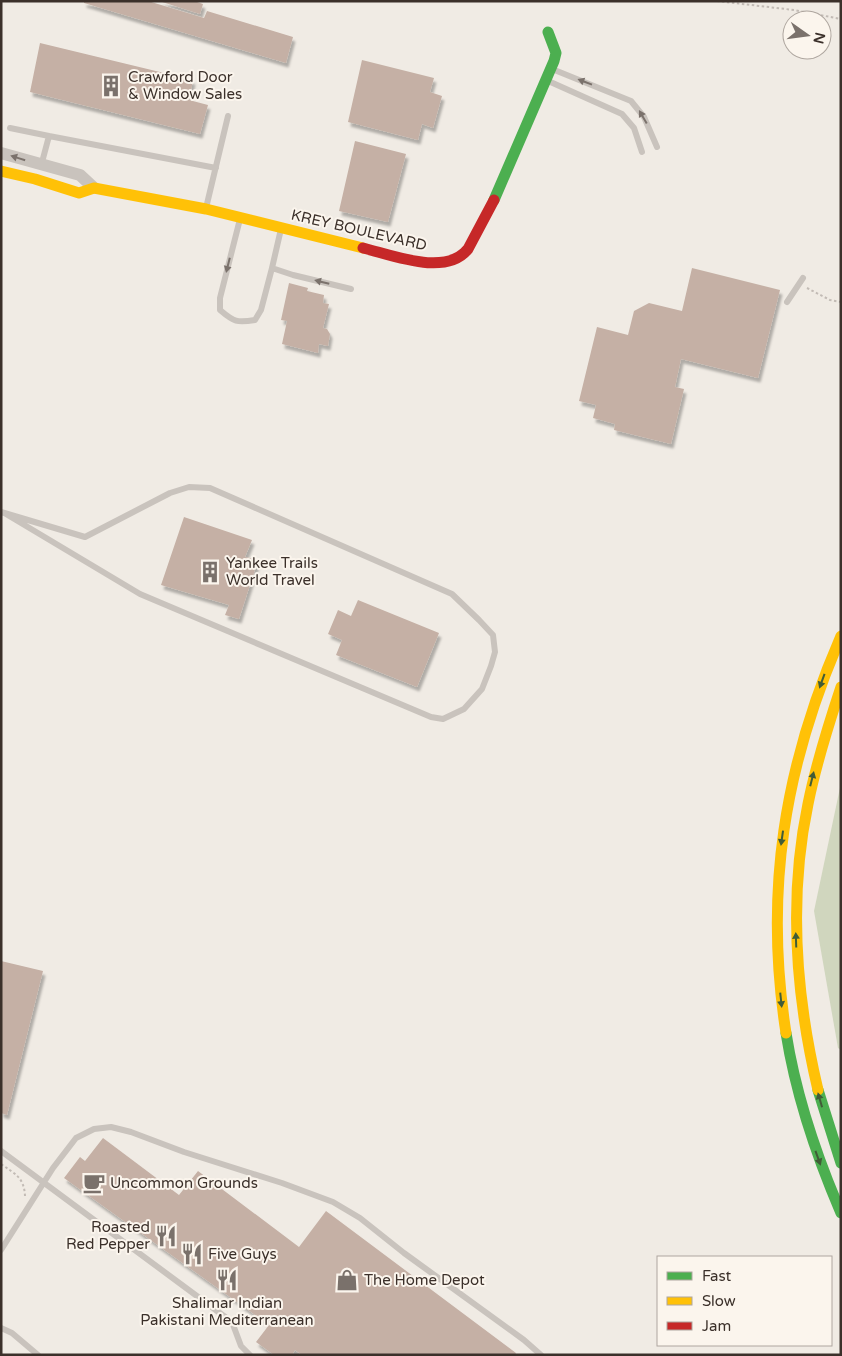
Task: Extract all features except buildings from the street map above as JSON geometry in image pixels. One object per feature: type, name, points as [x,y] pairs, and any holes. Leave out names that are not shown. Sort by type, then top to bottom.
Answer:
[{"type":"main road","name":"KREY BOULEVARD","points":[[1,171],[79,192],[94,188],[206,209],[434,264],[444,263],[464,255],[491,207],[551,69],[556,53],[548,32]]},
{"type":"main road","points":[[841,636],[813,704],[791,781],[779,858],[776,934],[782,1015],[797,1094],[822,1169],[841,1213]]},
{"type":"main road","points":[[841,687],[820,747],[809,794],[799,860],[796,934],[802,1012],[808,1051],[816,1088],[841,1163]]},
{"type":"street","name":"KREY BOULEVARD","points":[[1,153],[80,175],[94,188]]},
{"type":"lane","points":[[551,69],[631,101],[644,117],[656,147]]},
{"type":"lane","points":[[546,80],[622,114],[634,128],[642,152]]},
{"type":"lane","points":[[206,209],[228,116]]},
{"type":"lane","points":[[10,128],[216,168]]},
{"type":"lane","points":[[35,179],[42,165],[49,136]]},
{"type":"lane","points":[[240,218],[220,298],[220,310],[232,320],[240,322],[254,320],[262,310],[281,228]]},
{"type":"lane","points":[[272,268],[350,289]]},
{"type":"lane","points":[[786,302],[802,281]]},
{"type":"lane","points":[[188,487],[210,488],[452,594],[493,635],[495,652],[491,666],[482,689],[464,709],[444,719],[431,717],[140,594],[4,513],[85,536],[170,493],[188,487]]},
{"type":"lane","points":[[1,1250],[53,1168],[76,1138],[94,1129],[111,1127],[282,1183],[333,1202],[360,1218],[404,1253],[524,1340],[541,1355]]},
{"type":"lane","points":[[1,1151],[232,1322],[241,1346],[250,1355]]},
{"type":"lane","points":[[1,1328],[12,1333],[38,1355]]},
{"type":"path","points":[[717,1],[794,10],[841,19]]},
{"type":"path","points":[[802,281],[830,300],[841,302]]},
{"type":"path","points":[[1,1164],[20,1177],[24,1183],[25,1195],[20,1203]]},
{"type":"green space","points":[[841,783],[841,1050],[838,1048],[814,911]]},
{"type":"traffic: fast","points":[[494,200],[554,61],[556,53],[548,32]]},
{"type":"traffic: fast","points":[[786,1033],[795,1080],[808,1125],[841,1213]]},
{"type":"traffic: fast","points":[[818,1090],[841,1163]]},
{"type":"traffic: slow","points":[[1,171],[35,179],[79,193],[94,188],[206,209],[363,248]]},
{"type":"traffic: slow","points":[[786,1033],[777,930],[779,880],[784,831],[805,733],[821,685],[841,636]]},
{"type":"traffic: slow","points":[[818,1090],[810,1055],[800,984],[797,948],[798,876],[811,789],[841,687]]},
{"type":"traffic: jam","points":[[363,248],[418,262],[446,262],[458,257],[468,249],[494,200]]},
{"type":"place","name":"Crawford Door & Window Sales","points":[[111,86]]},
{"type":"place","name":"Yankee Trails World Travel","points":[[210,572]]},
{"type":"place","name":"Uncommon Grounds","points":[[94,1183]]},
{"type":"place","name":"Roasted Red Pepper","points":[[166,1236]]},
{"type":"place","name":"Five Guys","points":[[192,1254]]},
{"type":"place","name":"Shalimar Indian Pakistani Mediterranean","points":[[227,1280]]},
{"type":"place","name":"The Home Depot","points":[[347,1280]]}]
